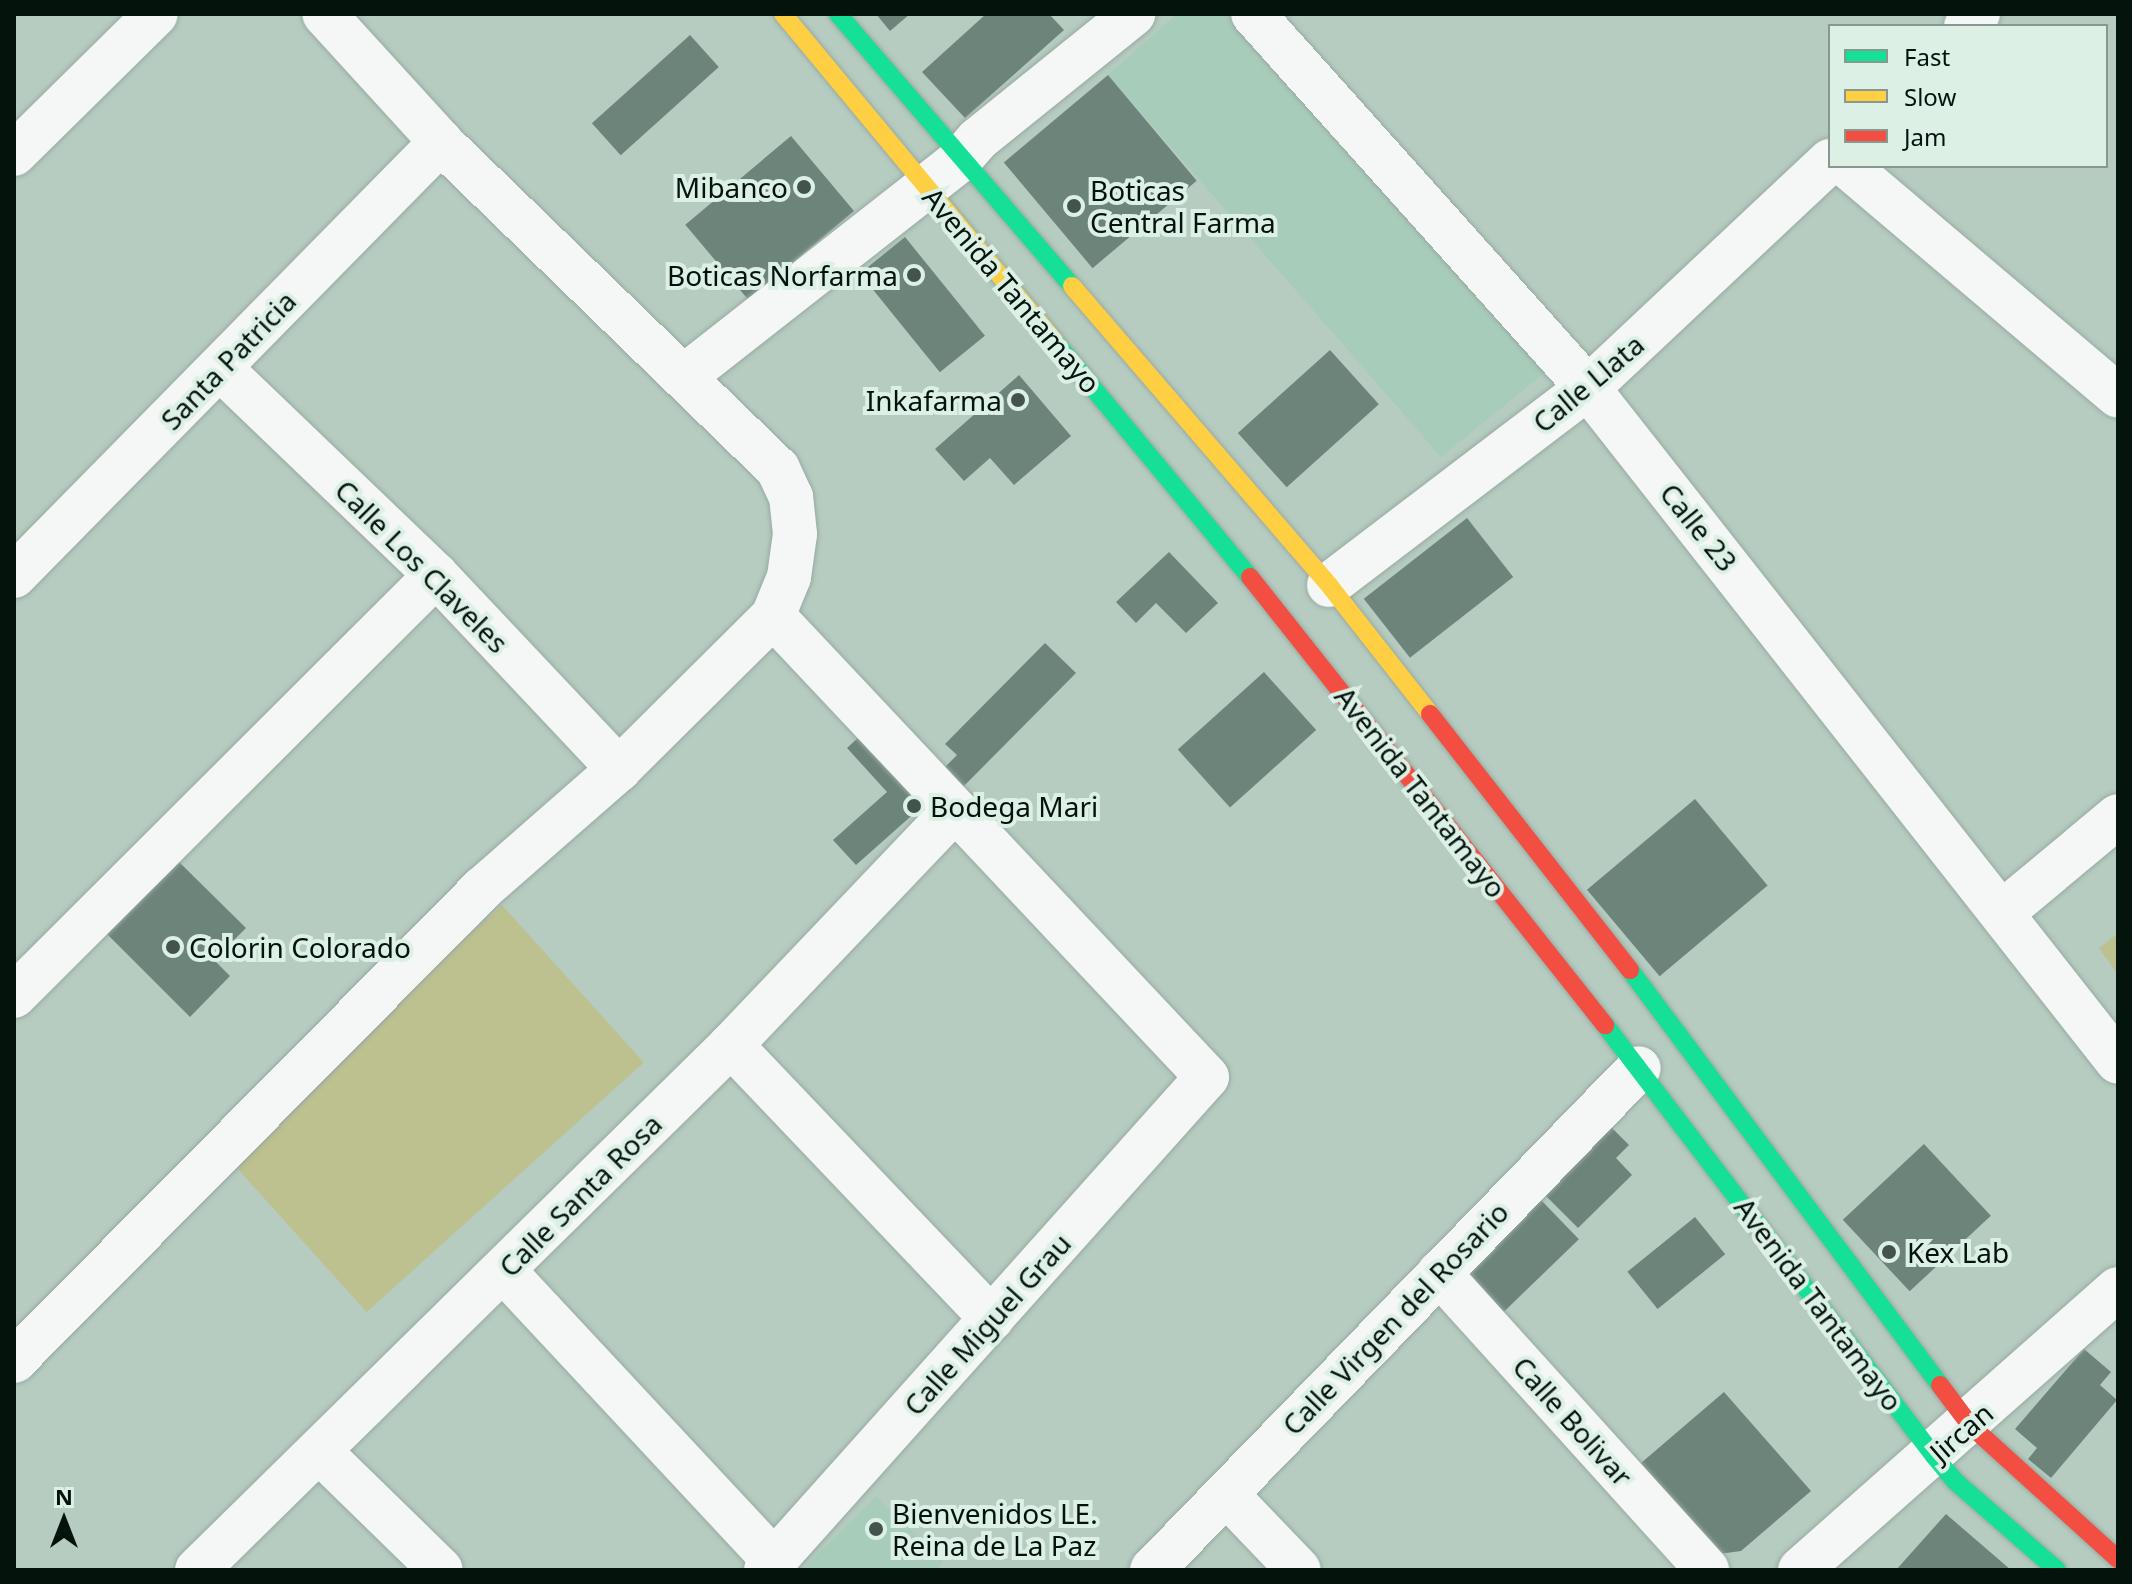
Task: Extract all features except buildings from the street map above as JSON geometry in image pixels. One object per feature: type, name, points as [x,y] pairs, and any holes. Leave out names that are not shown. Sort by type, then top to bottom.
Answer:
[{"type":"street","points":[[20,134],[156,14]]},
{"type":"street","points":[[14,1361],[482,889],[619,769],[773,616],[789,577],[795,534],[791,497],[778,469],[686,375],[441,142],[324,14]]},
{"type":"street","name":"Avenida Tantamayo","points":[[783,14],[943,174],[1329,585],[1678,1031],[1970,1425],[2118,1559]]},
{"type":"street","name":"Avenida Tantamayo","points":[[838,14],[943,174],[1286,621],[1639,1068],[1934,1456],[1956,1482],[2057,1570]]},
{"type":"street","points":[[686,375],[943,174],[977,140],[1133,14]]},
{"type":"street","name":"Calle 23","points":[[1253,14],[1588,388],[2004,911],[2118,1062]]},
{"type":"street","name":"Santa Patricia","points":[[14,576],[441,142]]},
{"type":"street","name":"Calle Llata","points":[[1329,585],[1588,388],[1828,163]]},
{"type":"street","points":[[1849,168],[2118,396]]},
{"type":"street","name":"Calle Los Claveles","points":[[220,368],[436,575],[619,769]]},
{"type":"street","points":[[14,996],[436,575]]},
{"type":"street","points":[[773,616],[954,811]]},
{"type":"street","name":"Calle Santa Rosa","points":[[197,1570],[731,1045],[954,811]]},
{"type":"street","name":"Calle Miguel Grau","points":[[770,1566],[1207,1077],[954,811]]},
{"type":"street","points":[[2004,911],[2118,816]]},
{"type":"street","points":[[731,1045],[992,1319]]},
{"type":"street","name":"Calle Virgen del Rosario","points":[[1152,1570],[1639,1068]]},
{"type":"street","points":[[504,1271],[770,1566]]},
{"type":"street","name":"Calle Bolivar","points":[[1439,1273],[1707,1570]]},
{"type":"street","name":"Jircan","points":[[1800,1570],[1970,1425],[2118,1289]]},
{"type":"street","points":[[319,1451],[441,1570]]},
{"type":"street","points":[[1226,1494],[1299,1570]]},
{"type":"shaded area","points":[[1177,14],[1243,14],[1553,366],[1441,457],[1108,75]]},
{"type":"shaded area","points":[[502,905],[644,1063],[367,1312],[225,1155]]},
{"type":"shaded area","points":[[2118,933],[2118,975],[2099,948]]},
{"type":"shaded area","name":"Bienvenidos LE. Reina de La Paz","points":[[876,1496],[944,1562],[936,1570],[802,1570]]},
{"type":"traffic: fast","points":[[838,14],[1072,286]]},
{"type":"traffic: fast","points":[[1054,341],[1250,577]]},
{"type":"traffic: fast","points":[[1630,970],[1940,1385]]},
{"type":"traffic: fast","points":[[1605,1025],[1934,1456],[1956,1482],[2057,1570]]},
{"type":"traffic: slow","points":[[783,14],[1054,341]]},
{"type":"traffic: slow","points":[[1072,286],[1329,585],[1430,714]]},
{"type":"traffic: jam","points":[[1250,577],[1605,1025]]},
{"type":"traffic: jam","points":[[1430,714],[1630,970]]},
{"type":"traffic: jam","points":[[1940,1385],[1970,1425],[2118,1559]]},
{"type":"place","name":"Mibanco","points":[[804,187]]},
{"type":"place","name":"Boticas Central Farma","points":[[1074,206]]},
{"type":"place","name":"Boticas Norfarma","points":[[914,275]]},
{"type":"place","name":"Inkafarma","points":[[1018,400]]},
{"type":"place","name":"Bodega Mari","points":[[914,806]]},
{"type":"place","name":"Colorin Colorado","points":[[173,947]]},
{"type":"place","name":"Kex Lab","points":[[1889,1252]]},
{"type":"place","name":"Bienvenidos LE. Reina de La Paz","points":[[876,1529]]}]
